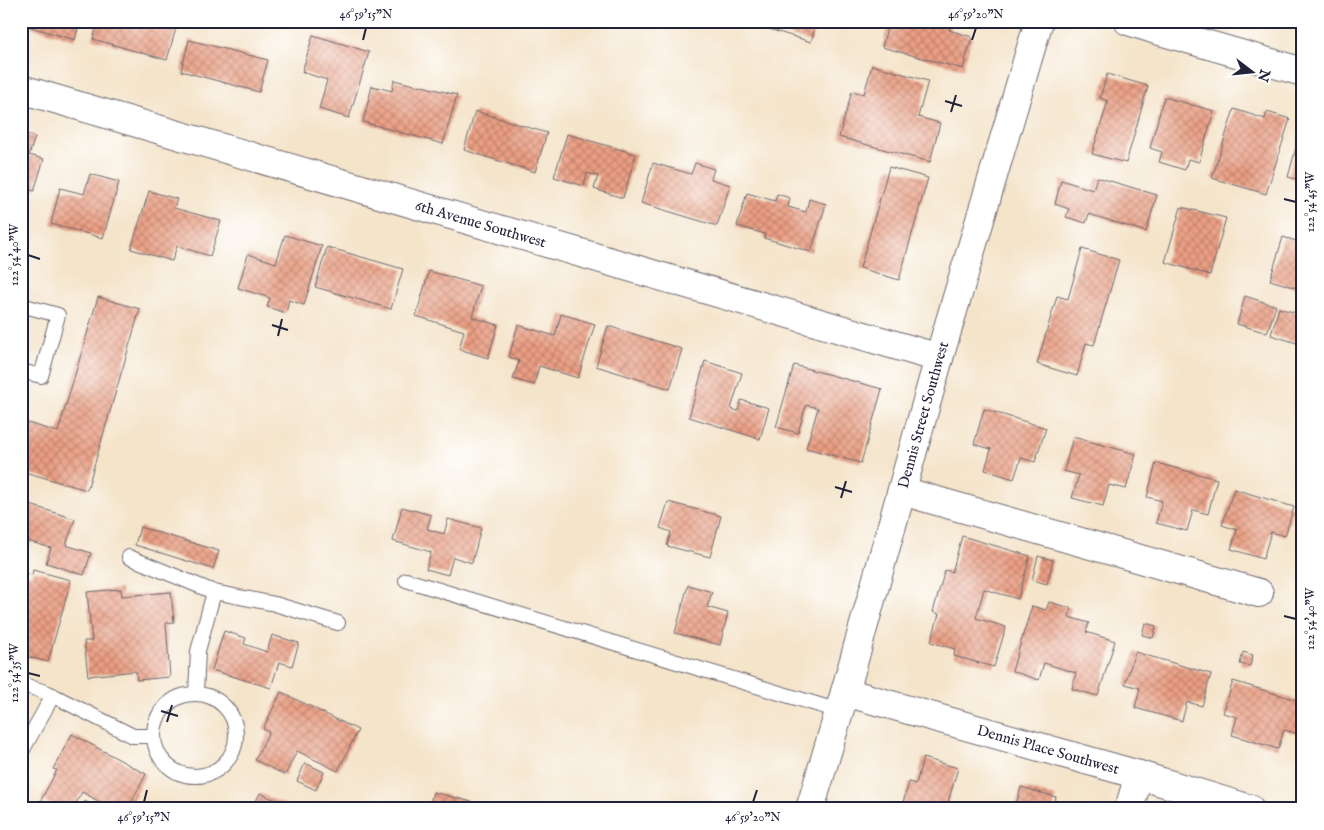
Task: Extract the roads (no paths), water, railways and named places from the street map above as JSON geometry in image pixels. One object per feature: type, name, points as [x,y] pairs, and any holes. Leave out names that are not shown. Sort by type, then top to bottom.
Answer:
[{"type":"street","name":"Dennis Street Southwest","points":[[810,809],[939,358],[1039,21]]},
{"type":"street","points":[[1128,21],[1303,72]]},
{"type":"street","name":"6th Avenue Southwest","points":[[21,89],[939,358]]},
{"type":"street","points":[[902,491],[1259,593]]},
{"type":"street","name":"Dennis Place Southwest","points":[[842,702],[1139,775],[1250,809]]},
{"type":"street","points":[[1129,809],[1139,775]]},
{"type":"lane","points":[[21,304],[58,315],[41,376],[21,371]]},
{"type":"lane","points":[[129,557],[214,592],[275,604],[338,623]]},
{"type":"lane","points":[[406,580],[842,702]]},
{"type":"lane","points":[[196,693],[198,651],[214,592]]},
{"type":"lane","points":[[21,684],[54,695],[133,736],[153,736]]},
{"type":"lane","points":[[196,693],[210,696],[221,703],[230,713],[235,725],[236,739],[232,752],[225,764],[214,772],[200,776],[187,776],[174,771],[163,762],[156,750],[153,736],[155,723],[161,711],[171,701],[183,695],[196,693]]},
{"type":"lane","points":[[21,754],[54,695]]}]
